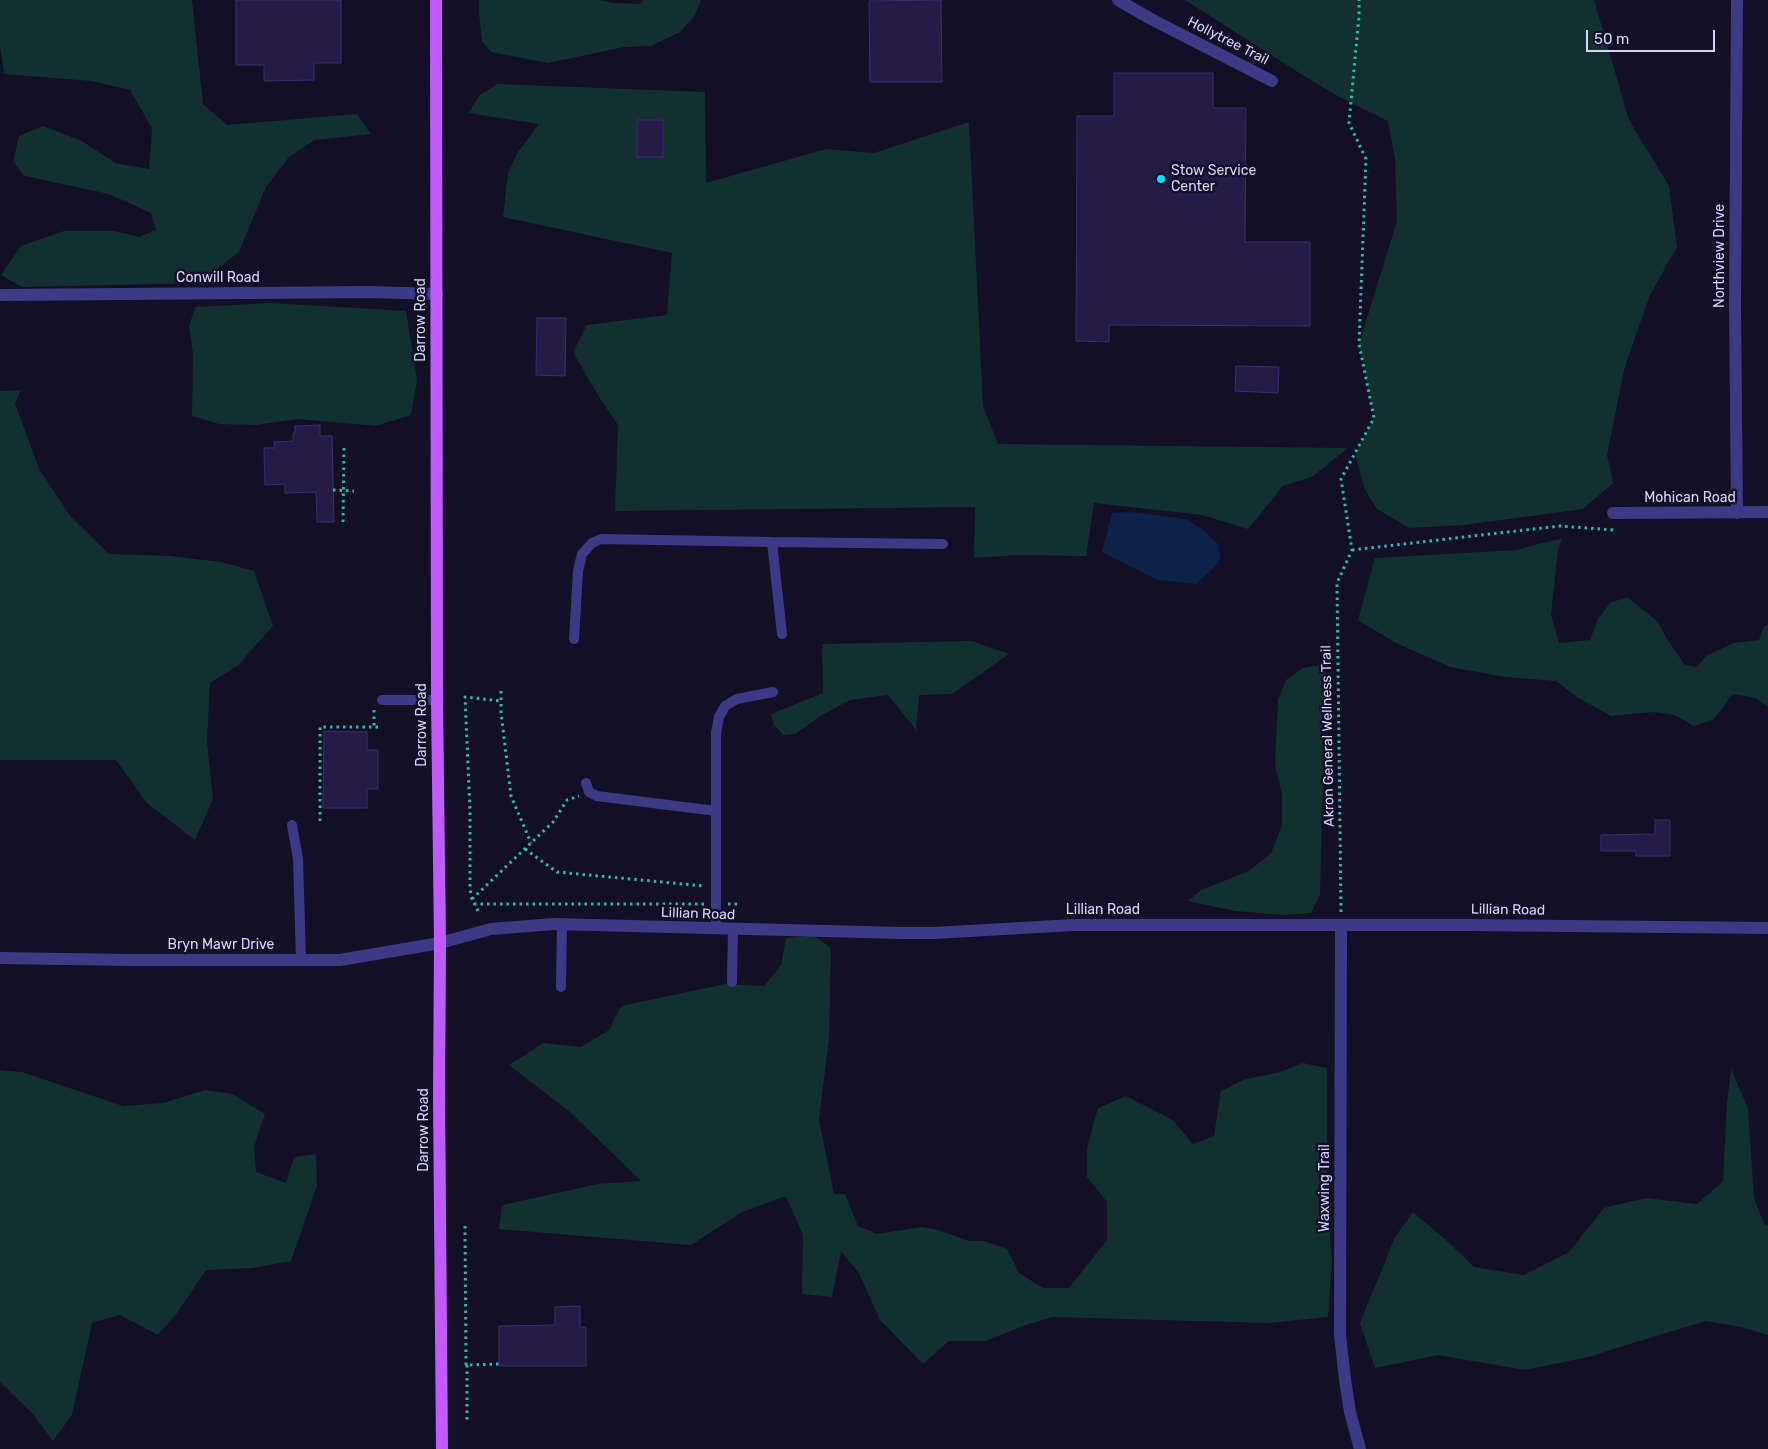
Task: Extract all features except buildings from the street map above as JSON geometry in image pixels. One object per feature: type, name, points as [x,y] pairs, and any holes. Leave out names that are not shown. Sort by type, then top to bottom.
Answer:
[{"type":"main road","name":"Darrow Road","points":[[436,0],[436,700],[440,943],[439,1112],[442,1449]]},
{"type":"street","name":"Hollytree Trail","points":[[1118,0],[1151,19],[1272,80]]},
{"type":"street","name":"Northview Drive","points":[[1736,0],[1735,314],[1737,512]]},
{"type":"street","name":"Conwill Road","points":[[0,295],[370,292],[436,294]]},
{"type":"street","name":"Mohican Road","points":[[1613,513],[1768,512]]},
{"type":"street","name":"Lillian Road","points":[[440,943],[491,929],[562,924],[733,930],[934,933],[1073,924],[1768,928]]},
{"type":"street","name":"Waxwing Trail","points":[[1341,925],[1340,1335],[1350,1412],[1360,1449]]},
{"type":"street","name":"Bryn Mawr Drive","points":[[0,958],[340,960],[440,943]]},
{"type":"lane","points":[[574,639],[578,571],[582,554],[592,543],[601,539],[943,544]]},
{"type":"lane","points":[[772,542],[782,634]]},
{"type":"lane","points":[[716,929],[716,733],[719,717],[725,706],[737,699],[773,692]]},
{"type":"lane","points":[[382,700],[436,700]]},
{"type":"lane","points":[[587,788],[597,796],[716,811]]},
{"type":"lane","points":[[292,825],[298,859],[301,960]]},
{"type":"lane","points":[[560,987],[562,924]]},
{"type":"lane","points":[[732,982],[733,930]]},
{"type":"path","points":[[1359,0],[1360,16],[1349,123],[1366,159],[1359,344],[1374,418],[1340,480],[1352,550],[1560,526],[1613,530],[1613,513]]},
{"type":"path","points":[[343,522],[344,446]]},
{"type":"path","points":[[333,490],[354,491]]},
{"type":"path","name":"Akron General Wellness Trail","points":[[1341,925],[1337,583],[1352,550]]},
{"type":"path","points":[[501,691],[511,796],[531,843]]},
{"type":"path","points":[[478,911],[470,890],[470,811],[465,697],[501,701]]},
{"type":"path","points":[[374,709],[374,727]]},
{"type":"path","points":[[320,821],[320,726],[380,727]]},
{"type":"path","points":[[345,726],[345,732]]},
{"type":"path","points":[[472,899],[553,822],[566,800],[587,788]]},
{"type":"path","points":[[525,849],[557,872],[716,888]]},
{"type":"path","points":[[474,904],[738,904]]},
{"type":"path","points":[[465,1226],[467,1421]]},
{"type":"path","points":[[467,1365],[499,1364]]},
{"type":"green space","points":[[0,0],[192,0],[203,104],[227,125],[357,114],[371,134],[315,140],[289,157],[266,187],[239,252],[199,283],[22,287],[1,275],[21,246],[64,231],[114,231],[139,237],[156,230],[151,213],[109,194],[25,176],[13,162],[19,136],[43,126],[82,141],[115,163],[149,169],[152,128],[130,90],[92,81],[4,74],[0,45]]},
{"type":"green space","points":[[479,0],[600,0],[612,3],[641,4],[643,0],[701,0],[695,15],[680,32],[651,46],[624,47],[548,63],[491,52],[482,41]]},
{"type":"green space","points":[[1185,0],[1594,0],[1629,120],[1669,186],[1677,247],[1650,295],[1625,366],[1607,455],[1613,483],[1583,509],[1464,525],[1409,528],[1377,509],[1365,490],[1355,454],[1374,418],[1359,344],[1397,221],[1395,158],[1388,121],[1343,99],[1304,76]]},
{"type":"green space","points":[[497,84],[705,92],[706,183],[826,149],[874,153],[969,122],[983,406],[998,444],[1348,448],[1312,477],[1283,486],[1248,529],[1202,515],[1094,503],[1086,556],[1016,555],[974,558],[975,507],[615,511],[618,425],[573,352],[587,325],[667,315],[672,253],[503,217],[508,173],[518,152],[539,124],[468,113],[480,95]]},
{"type":"green space","points":[[271,303],[406,311],[417,380],[411,415],[376,426],[298,419],[256,425],[219,424],[192,416],[193,354],[189,325],[196,307]]},
{"type":"green space","points":[[21,390],[15,403],[39,469],[71,517],[109,554],[170,556],[221,562],[254,571],[273,626],[238,665],[210,683],[207,742],[213,799],[195,840],[147,803],[116,760],[0,760],[0,391]]},
{"type":"green space","points":[[1562,539],[1558,549],[1551,615],[1559,643],[1590,640],[1598,619],[1610,603],[1627,597],[1658,622],[1685,665],[1697,667],[1706,656],[1733,643],[1759,640],[1764,626],[1768,625],[1768,707],[1756,698],[1733,694],[1713,720],[1694,726],[1674,715],[1654,712],[1611,716],[1577,697],[1556,681],[1506,677],[1450,667],[1396,643],[1358,620],[1375,558],[1517,550]]},
{"type":"green space","points":[[972,641],[1009,654],[952,694],[919,695],[916,730],[888,695],[850,700],[822,715],[795,734],[784,735],[774,725],[771,714],[823,693],[822,644]]},
{"type":"green space","points":[[1326,664],[1320,895],[1311,913],[1284,915],[1235,911],[1188,901],[1201,890],[1249,871],[1271,853],[1282,826],[1282,794],[1275,765],[1278,700],[1286,680],[1303,668]]},
{"type":"green space","points":[[814,936],[831,948],[829,1039],[819,1120],[834,1194],[845,1194],[858,1226],[877,1234],[921,1227],[938,1230],[969,1241],[984,1241],[1007,1249],[1019,1273],[1043,1288],[1069,1288],[1107,1240],[1107,1202],[1087,1177],[1087,1148],[1098,1108],[1126,1096],[1173,1120],[1193,1144],[1214,1136],[1221,1091],[1243,1080],[1280,1072],[1303,1063],[1327,1068],[1327,1203],[1332,1260],[1328,1317],[1269,1323],[1052,1317],[986,1341],[949,1341],[923,1364],[880,1320],[859,1273],[841,1251],[832,1297],[802,1294],[803,1235],[786,1196],[742,1212],[691,1245],[499,1229],[502,1205],[598,1184],[641,1181],[570,1112],[509,1065],[543,1043],[581,1047],[609,1030],[621,1006],[725,984],[764,986],[781,965],[786,938]]},
{"type":"green space","points":[[1731,1069],[1748,1108],[1754,1198],[1764,1224],[1768,1225],[1768,1335],[1741,1327],[1705,1321],[1588,1357],[1525,1370],[1438,1355],[1375,1368],[1360,1323],[1395,1237],[1413,1212],[1474,1267],[1524,1275],[1569,1252],[1604,1208],[1646,1198],[1697,1204],[1723,1181],[1727,1103]]},
{"type":"green space","points":[[0,1070],[22,1072],[123,1106],[163,1103],[205,1090],[232,1094],[265,1114],[254,1147],[256,1172],[286,1183],[294,1157],[316,1154],[317,1186],[291,1261],[252,1268],[206,1270],[177,1313],[158,1335],[120,1315],[92,1323],[72,1415],[53,1441],[33,1414],[0,1382]]},
{"type":"water","points":[[1130,512],[1186,519],[1203,530],[1218,544],[1220,558],[1215,567],[1196,584],[1158,580],[1102,552],[1112,513]]},
{"type":"place","name":"Stow Service Center","points":[[1161,179]]}]
